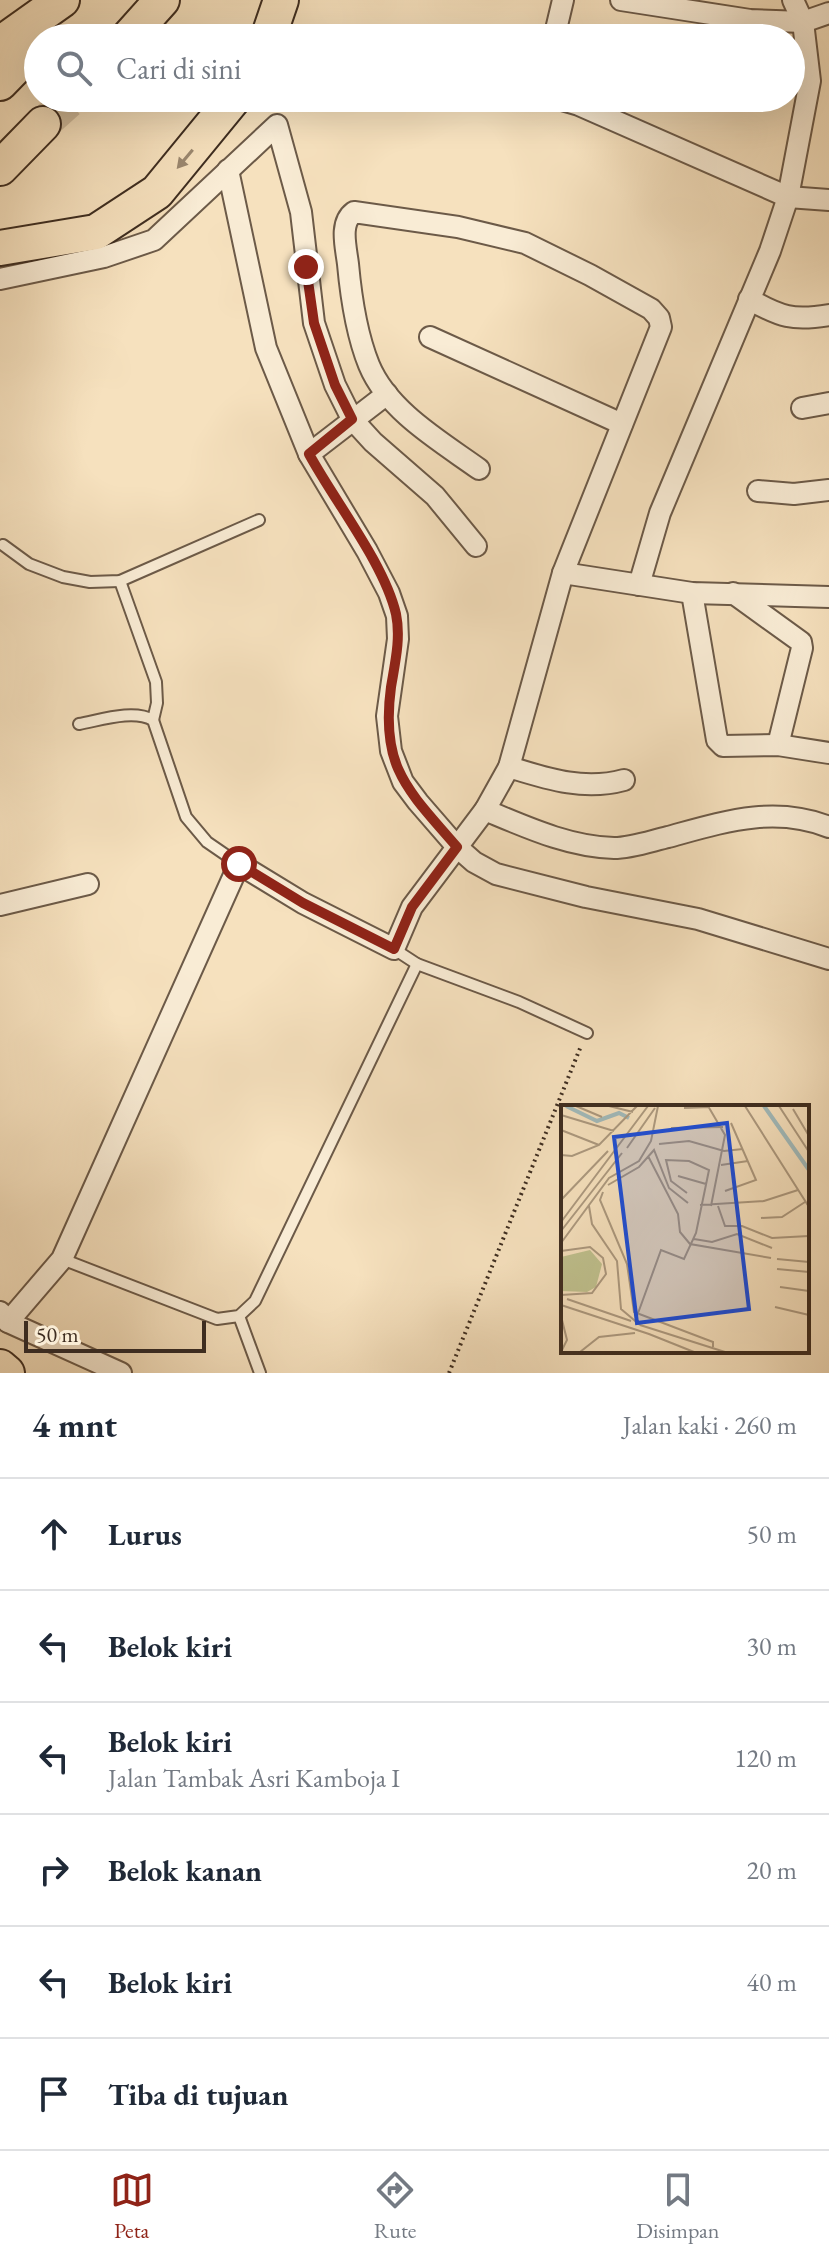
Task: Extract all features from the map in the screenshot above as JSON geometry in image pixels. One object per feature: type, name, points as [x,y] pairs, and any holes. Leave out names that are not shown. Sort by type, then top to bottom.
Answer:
[{"type":"highway","points":[[28,24],[62,0]]},
{"type":"highway","points":[[58,24],[82,0]]},
{"type":"highway","points":[[141,24],[162,0]]},
{"type":"highway","points":[[273,24],[281,0]]},
{"type":"highway","points":[[0,44],[24,27]]},
{"type":"highway","points":[[0,83],[24,58]]},
{"type":"highway","points":[[0,248],[96,232],[157,192],[223,112]]},
{"type":"highway","points":[[0,168],[43,124]]},
{"type":"highway","points":[[0,1367],[7,1373]]},
{"type":"street","points":[[557,24],[563,0]]},
{"type":"street","points":[[621,0],[750,20],[803,22],[829,13]]},
{"type":"street","points":[[793,0],[803,22]]},
{"type":"street","points":[[805,39],[810,81],[805,107]]},
{"type":"street","points":[[595,112],[788,197],[829,200]]},
{"type":"street","points":[[639,585],[660,513],[788,197],[804,112]]},
{"type":"street","points":[[0,279],[104,257],[154,240],[277,125],[301,212],[314,323],[335,385],[352,419],[435,496],[476,546]]},
{"type":"street","points":[[228,170],[266,348],[309,454],[375,565],[397,616],[398,639],[387,716],[391,751],[403,782],[418,802],[457,847],[474,862],[496,874],[586,897],[698,919],[829,959]]},
{"type":"street","points":[[121,1373],[4,1317],[62,1259],[239,864],[303,903],[394,949],[412,907],[485,810],[509,767],[563,573],[661,327],[659,318],[651,309],[525,243],[458,227],[354,212],[347,218],[345,233],[351,297],[369,366],[387,394],[428,432],[479,469]]},
{"type":"street","points":[[749,299],[778,315],[813,318],[829,315]]},
{"type":"street","points":[[430,337],[622,424]]},
{"type":"street","points":[[309,454],[387,394]]},
{"type":"street","points":[[802,408],[829,403]]},
{"type":"street","points":[[758,491],[794,494],[829,490]]},
{"type":"street","points":[[563,573],[692,593],[829,597]]},
{"type":"street","points":[[692,593],[717,740],[723,746],[778,745],[829,753]]},
{"type":"street","points":[[733,593],[801,642],[778,745]]},
{"type":"street","points":[[509,767],[582,786],[606,785],[624,780]]},
{"type":"street","points":[[485,810],[555,838],[614,848],[773,815],[804,817],[829,827]]},
{"type":"street","points":[[0,905],[88,884]]},
{"type":"lane","points":[[3,545],[29,564],[63,577],[90,582],[120,581],[259,520]]},
{"type":"lane","points":[[120,581],[156,682],[157,703],[153,720],[186,817],[207,842],[239,864]]},
{"type":"lane","points":[[79,724],[135,715],[145,715],[153,720]]},
{"type":"lane","points":[[394,949],[417,964],[519,1002],[587,1033]]},
{"type":"lane","points":[[62,1259],[217,1319],[239,1316],[255,1301],[417,964]]},
{"type":"lane","points":[[239,1316],[260,1373]]},
{"type":"path","points":[[449,1373],[587,1033]]},
{"type":"tunnel","points":[[43,124],[56,112]]},
{"type":"route","points":[[239,864],[303,903],[394,949],[412,907],[457,847],[403,782],[391,751],[387,716],[398,639],[397,616],[367,551],[309,454],[352,419],[335,385],[314,323],[306,267]]}]
